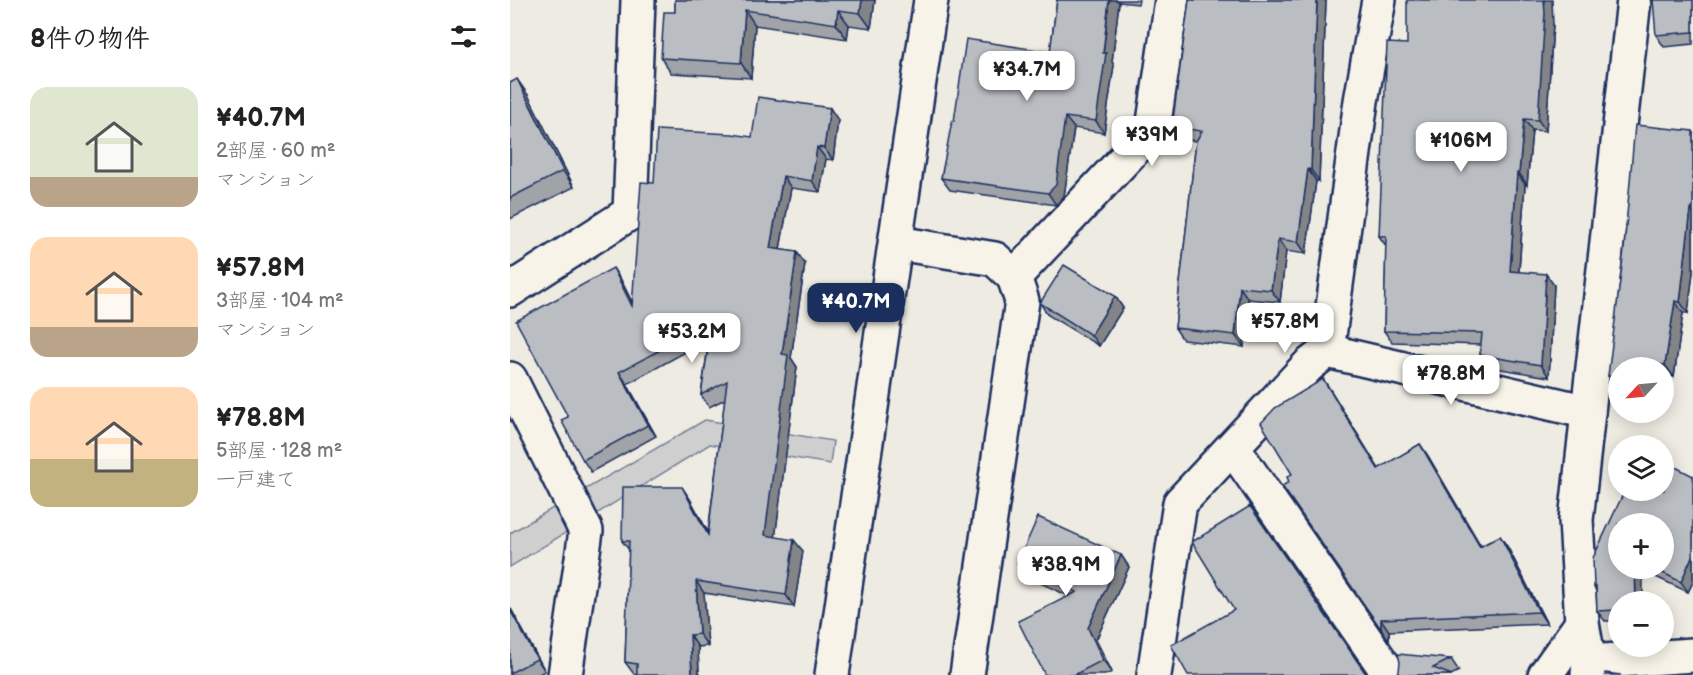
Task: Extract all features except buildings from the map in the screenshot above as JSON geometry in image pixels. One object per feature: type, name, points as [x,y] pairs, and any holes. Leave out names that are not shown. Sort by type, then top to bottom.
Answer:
[{"type":"street","points":[[510,290],[630,213],[638,0]]},
{"type":"street","points":[[832,675],[862,457],[897,243],[931,0]]},
{"type":"street","points":[[1014,277],[1153,129],[1172,0]]},
{"type":"street","points":[[1156,673],[1180,502],[1309,365],[1327,351],[1361,101],[1378,0]]},
{"type":"street","points":[[1634,0],[1576,520],[1582,623],[1589,668],[1693,655]]},
{"type":"street","points":[[897,243],[995,259],[1014,277],[1022,301],[967,675]]},
{"type":"street","points":[[1327,351],[1588,412]]},
{"type":"street","points":[[510,379],[586,531],[565,675]]},
{"type":"street","points":[[1233,448],[1390,675]]},
{"type":"street","points":[[1545,675],[1582,623]]},
{"type":"shaded area","points":[[705,420],[833,441],[830,464],[710,444],[510,567],[510,533]]}]
